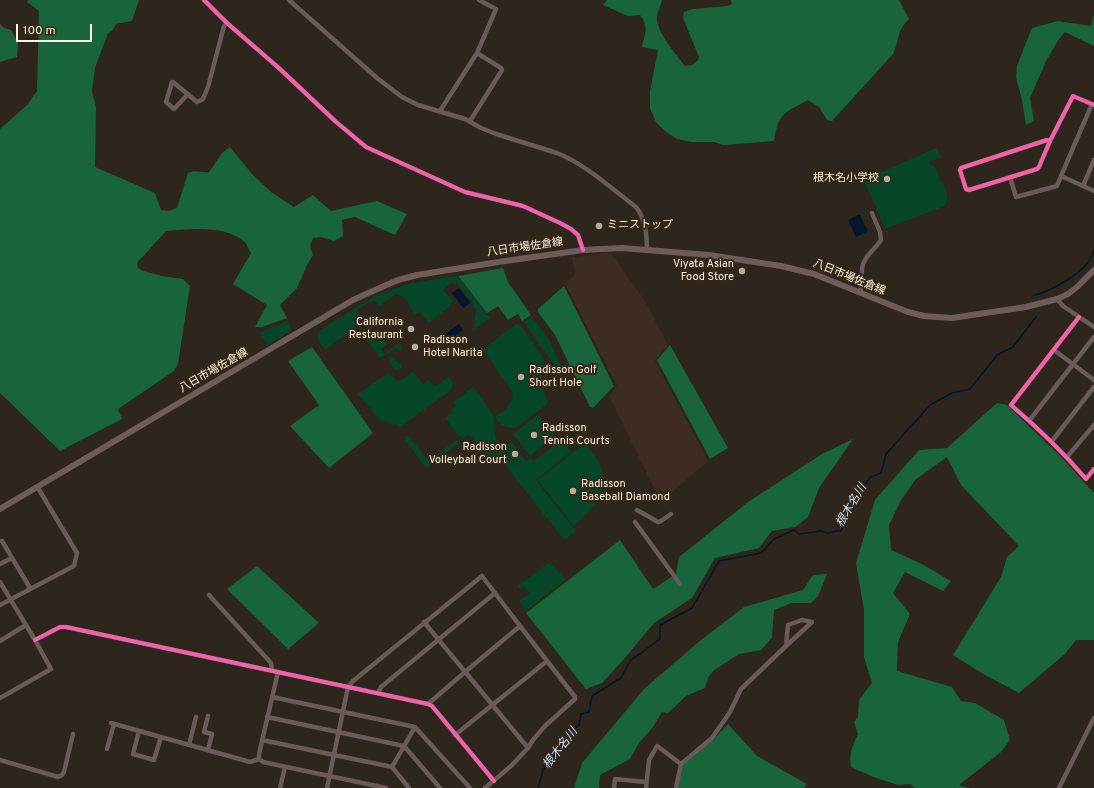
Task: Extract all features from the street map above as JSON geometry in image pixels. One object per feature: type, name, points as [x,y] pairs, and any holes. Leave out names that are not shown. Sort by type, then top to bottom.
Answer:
[{"type":"main road","name":"八日市場佐倉線","points":[[0,509],[38,488],[347,304],[398,280],[437,272],[582,250],[613,248],[647,250],[744,260],[781,266],[814,274],[908,312],[937,318],[952,318],[1043,303],[1058,299],[1068,294],[1094,270]]},
{"type":"street","points":[[204,0],[227,23],[280,69],[335,121],[366,147],[465,192],[523,206],[560,222],[578,235],[582,250]]},
{"type":"street","points":[[289,0],[392,90],[418,105],[470,122],[496,134],[562,155],[585,168],[636,207],[639,211],[647,237],[647,250]]},
{"type":"street","points":[[440,111],[477,53],[496,9],[479,0]]},
{"type":"street","points":[[188,94],[174,109],[166,102],[172,82],[188,94],[197,102],[201,101],[205,96],[224,26],[227,23]]},
{"type":"street","points":[[470,122],[502,70],[477,53]]},
{"type":"street","points":[[1010,177],[1016,197],[1057,186],[1093,105],[1073,96],[1037,169],[1010,177],[969,190],[966,188],[960,170],[961,168],[1047,140],[1050,141]]},
{"type":"street","points":[[1083,186],[1094,160]]},
{"type":"street","points":[[1061,176],[1094,191]]},
{"type":"street","points":[[860,293],[863,280],[863,265],[879,243],[881,236],[872,213]]},
{"type":"street","points":[[1058,299],[1063,306],[1094,327]]},
{"type":"street","points":[[1079,317],[1011,405],[1052,441],[1086,479],[1094,469]]},
{"type":"street","points":[[1030,421],[1094,337]]},
{"type":"street","points":[[1054,350],[1094,380]]},
{"type":"street","points":[[1052,441],[1094,387]]},
{"type":"street","points":[[1067,457],[1094,425]]},
{"type":"street","points":[[0,605],[74,566],[77,553],[38,488]]},
{"type":"street","points":[[637,510],[658,522],[671,514]]},
{"type":"street","points":[[635,522],[680,584]]},
{"type":"street","points":[[2,541],[30,588]]},
{"type":"street","points":[[0,564],[12,558]]},
{"type":"street","points":[[327,788],[348,687],[424,622],[482,576],[575,699],[545,726],[528,748],[511,766],[485,788]]},
{"type":"street","points":[[0,582],[36,640],[51,669],[0,698]]},
{"type":"street","points":[[378,693],[381,687],[495,593]]},
{"type":"street","points":[[209,595],[271,663],[272,671]]},
{"type":"street","points":[[676,788],[681,764],[712,738],[730,712],[741,690],[812,622],[802,620],[788,625],[786,646]]},
{"type":"street","points":[[424,622],[528,748]]},
{"type":"street","points":[[0,641],[26,625]]},
{"type":"street","points":[[428,704],[520,626]]},
{"type":"street","points":[[36,640],[60,627],[66,627],[428,704],[432,706],[494,781]]},
{"type":"street","points":[[455,735],[547,661]]},
{"type":"street","points":[[259,759],[278,672]]},
{"type":"street","points":[[272,697],[415,727],[470,788]]},
{"type":"street","points":[[190,745],[196,716]]},
{"type":"street","points":[[208,716],[204,732],[212,734],[208,750]]},
{"type":"street","points":[[267,718],[404,746],[440,788]]},
{"type":"street","points":[[1059,788],[1094,718]]},
{"type":"street","points":[[107,749],[112,724],[250,762],[259,759]]},
{"type":"street","points":[[392,767],[415,727]]},
{"type":"street","points":[[139,731],[133,754],[154,760],[160,737]]},
{"type":"street","points":[[0,760],[58,777],[64,772],[73,734]]},
{"type":"street","points":[[262,740],[392,767],[409,788]]},
{"type":"street","points":[[646,788],[649,760],[658,746],[681,764]]},
{"type":"street","points":[[259,759],[263,762],[386,788]]},
{"type":"street","points":[[280,788],[285,767]]},
{"type":"street","points":[[614,788],[615,779],[646,782]]},
{"type":"shaded area","points":[[611,253],[645,301],[668,345],[655,361],[708,461],[661,502],[609,396],[617,386],[565,284],[575,274],[572,257]]},
{"type":"green space","points":[[28,0],[139,0],[132,21],[116,24],[112,31],[108,33],[95,68],[92,92],[96,107],[95,167],[155,193],[161,210],[169,211],[177,208],[188,173],[193,171],[209,172],[222,153],[230,147],[253,175],[271,192],[294,207],[313,195],[331,211],[377,201],[407,214],[395,235],[355,217],[342,220],[343,236],[334,241],[321,237],[313,238],[310,246],[313,255],[297,288],[280,305],[287,318],[262,327],[255,327],[267,305],[233,284],[251,253],[245,242],[228,233],[207,229],[166,231],[137,263],[138,268],[143,271],[183,279],[190,286],[178,364],[174,371],[118,409],[122,419],[60,451],[0,393],[0,129],[27,105],[37,91],[39,11],[27,2]]},
{"type":"green space","points":[[607,0],[662,0],[657,16],[660,30],[685,66],[692,65],[698,60],[699,57],[683,18],[684,12],[693,9],[728,6],[732,4],[731,0],[899,0],[909,19],[900,32],[893,54],[832,121],[827,120],[819,107],[808,100],[788,111],[780,119],[774,141],[723,145],[714,142],[691,142],[677,139],[666,132],[656,122],[650,108],[650,91],[658,50],[642,47],[645,34],[645,23],[640,15],[628,16],[603,5]]},
{"type":"green space","points":[[1094,14],[1094,46],[1065,32],[1059,39],[1046,61],[1030,98],[1034,121],[1026,125],[1016,77],[1017,66],[1032,28],[1058,21],[1091,26]]},
{"type":"green space","points":[[0,24],[4,28],[11,30],[18,43],[17,57],[0,62]]},
{"type":"green space","points":[[936,148],[941,157],[930,162],[929,164],[935,167],[940,180],[944,184],[947,195],[945,206],[885,229],[864,180]]},
{"type":"green space","points":[[503,268],[508,282],[531,315],[522,321],[518,314],[508,320],[498,306],[487,313],[458,276]]},
{"type":"green space","points":[[457,276],[490,318],[473,330],[476,310],[473,306],[474,305],[457,283],[454,285],[452,282],[443,290],[448,296],[450,295],[454,301],[429,323],[420,312],[415,315],[404,297],[396,294],[379,306],[374,300],[357,309],[360,315],[354,319],[356,324],[354,329],[325,350],[319,341],[319,331],[377,296],[397,288],[427,280]]},
{"type":"green space","points":[[564,286],[614,386],[593,408],[590,407],[555,335],[538,312],[538,309]]},
{"type":"green space","points":[[532,317],[549,340],[564,372],[559,372],[524,322]]},
{"type":"green space","points":[[287,321],[292,330],[268,345],[259,333]]},
{"type":"green space","points":[[372,323],[374,326],[369,329],[378,341],[383,338],[388,344],[381,349],[384,354],[399,343],[402,349],[400,351],[395,349],[380,358],[363,335],[366,328]]},
{"type":"green space","name":"Radisson Golf Short Hole","points":[[516,324],[521,326],[544,359],[541,372],[541,381],[548,402],[516,427],[512,428],[499,423],[496,416],[506,409],[511,403],[513,395],[512,391],[484,349]]},
{"type":"green space","points":[[670,345],[728,448],[710,459],[657,360]]},
{"type":"green space","points":[[312,347],[373,433],[329,468],[290,426],[319,405],[288,361]]},
{"type":"green space","points":[[390,357],[394,357],[401,366],[400,370],[395,370],[389,362]]},
{"type":"green space","points":[[413,372],[423,384],[429,380],[434,387],[449,377],[453,385],[450,391],[400,427],[395,424],[381,421],[358,394],[389,373],[396,380],[401,381]]},
{"type":"green space","points":[[473,387],[494,416],[495,438],[518,468],[503,448],[511,441],[526,461],[531,458],[534,461],[561,440],[571,452],[536,480],[576,531],[564,540],[499,457],[491,462],[469,434],[462,439],[445,418],[452,413],[450,410],[456,406],[453,402]]},
{"type":"green space","points":[[997,403],[1007,405],[1061,457],[1094,493],[1094,640],[1076,640],[1065,654],[1019,693],[985,675],[953,655],[1001,577],[1007,557],[1019,546],[961,485],[947,457],[915,480],[900,502],[889,525],[891,550],[922,564],[951,581],[943,591],[905,572],[893,593],[910,614],[898,642],[897,671],[952,687],[961,701],[975,703],[1004,720],[1010,740],[1001,752],[959,785],[969,788],[915,788],[910,784],[898,785],[871,776],[851,767],[850,758],[858,734],[854,722],[858,717],[859,700],[872,683],[864,657],[864,610],[856,563],[875,500],[919,450],[947,448]]},
{"type":"green space","name":"Radisson Tennis Courts","points":[[538,415],[555,436],[530,456],[513,434]]},
{"type":"green space","points":[[408,435],[428,461],[458,439],[461,442],[426,468],[404,438]]},
{"type":"green space","points":[[853,439],[819,488],[808,517],[795,527],[772,531],[759,548],[715,558],[692,598],[654,623],[602,683],[586,689],[526,613],[620,540],[653,589],[676,574],[679,557],[748,502],[822,454]]},
{"type":"green space","name":"Radisson Baseball Diamond","points":[[585,443],[597,459],[602,471],[602,490],[594,505],[574,526],[537,480]]},
{"type":"green space","points":[[550,562],[565,580],[526,611],[519,601],[530,593],[524,586],[520,589],[517,586]]},
{"type":"green space","points":[[257,566],[319,623],[288,649],[227,589]]},
{"type":"green space","points":[[827,574],[818,596],[811,603],[791,603],[774,610],[772,638],[761,650],[739,654],[713,671],[708,678],[705,688],[686,696],[668,713],[662,712],[653,727],[639,743],[630,759],[600,775],[599,788],[574,788],[582,763],[644,689],[701,640],[744,607],[803,590],[813,575]]},
{"type":"green space","points":[[728,724],[757,756],[807,784],[804,788],[678,788],[683,765],[714,739]]},
{"type":"water","points":[[860,215],[868,231],[856,237],[848,220]]},
{"type":"water","points":[[459,288],[470,303],[463,308],[452,293]]},
{"type":"water","points":[[459,324],[463,330],[448,341],[444,335]]},
{"type":"waterway","name":"根木名川","points":[[1032,296],[1049,290],[1069,279],[1085,265],[1091,258],[1094,250]]},
{"type":"waterway","name":"根木名川","points":[[538,788],[543,770],[552,758],[569,741],[572,731],[579,725],[581,714],[589,712],[592,696],[621,678],[630,661],[660,639],[660,625],[692,608],[719,561],[761,553],[774,539],[794,530],[799,534],[821,531],[828,533],[841,531],[846,521],[846,517],[870,477],[881,473],[886,454],[930,405],[952,393],[970,389],[997,355],[1013,347],[1036,317]]},
{"type":"cycle path","points":[[204,0],[227,23],[280,69],[335,121],[366,147],[465,192],[523,206],[560,223],[578,235],[583,250]]},
{"type":"cycle path","points":[[1050,141],[1047,140],[961,168],[960,170],[966,189],[969,190],[1037,169],[1073,96],[1094,105]]},
{"type":"cycle path","points":[[1079,317],[1011,405],[1050,440],[1086,479],[1094,469]]},
{"type":"cycle path","points":[[35,640],[60,627],[66,627],[428,704],[432,706],[494,781]]},
{"type":"place","name":"根木名小学校","points":[[887,179]]},
{"type":"place","name":"ミニストップ","points":[[599,226]]},
{"type":"place","name":"Viyata Asian Food Store","points":[[742,271]]},
{"type":"place","name":"California Restaurant","points":[[411,329]]},
{"type":"place","name":"Radisson Hotel Narita","points":[[415,347]]},
{"type":"place","name":"Radisson Golf Short Hole","points":[[521,377]]},
{"type":"place","name":"Radisson Tennis Courts","points":[[534,435]]},
{"type":"place","name":"Radisson Volleyball Court","points":[[515,454]]},
{"type":"place","name":"Radisson Baseball Diamond","points":[[573,491]]}]
